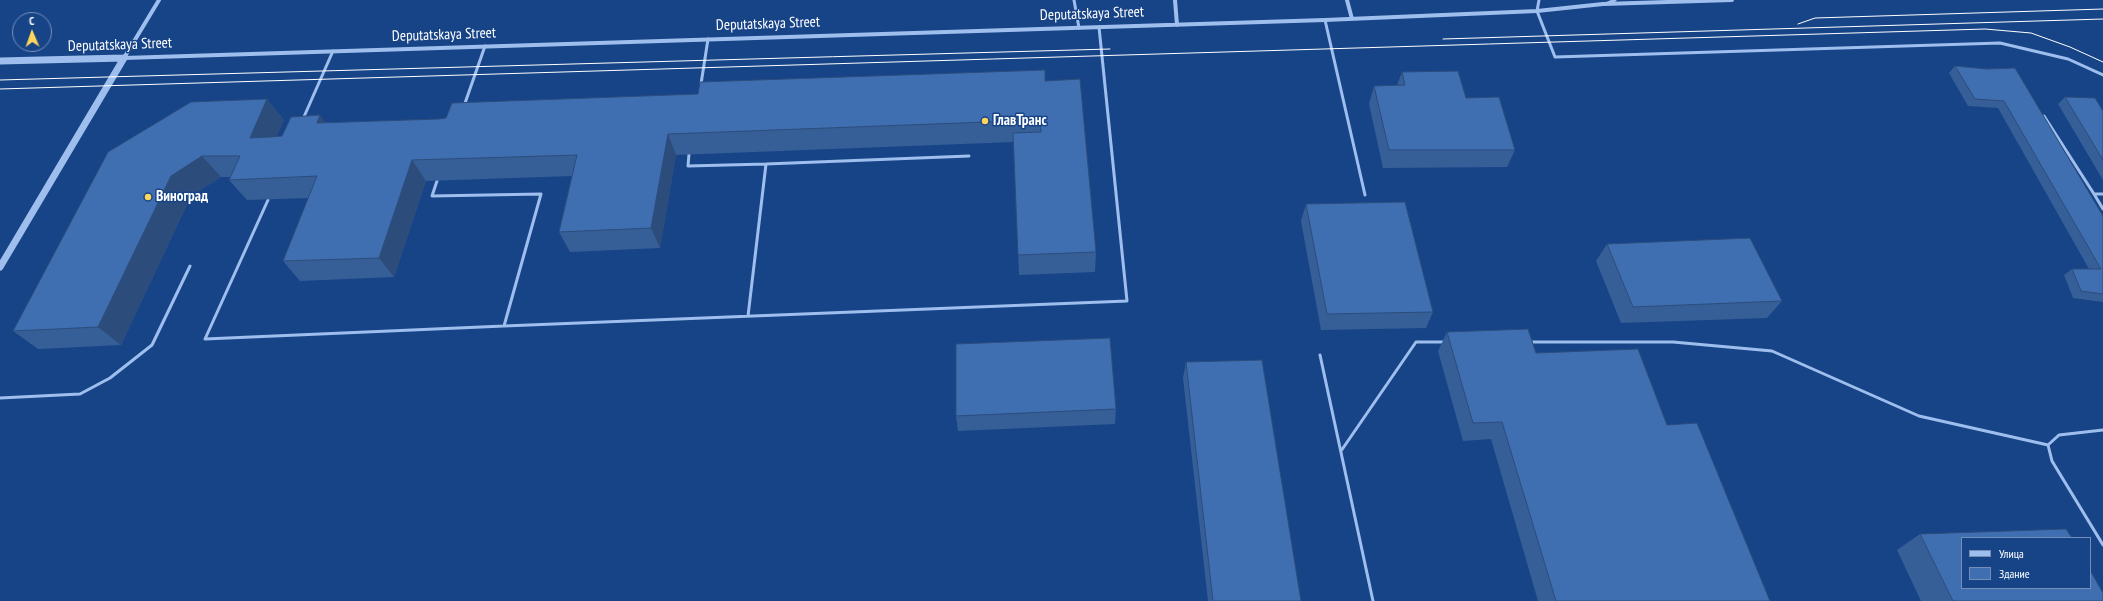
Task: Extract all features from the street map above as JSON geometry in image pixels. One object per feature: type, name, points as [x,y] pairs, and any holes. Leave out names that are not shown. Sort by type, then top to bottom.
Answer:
[{"type":"street","points":[[0,267],[159,0]]},
{"type":"street","points":[[1175,0],[1177,25]]},
{"type":"street","points":[[1347,0],[1352,19]]},
{"type":"street","name":"Deputatskaya Street","points":[[0,61],[1325,20],[1537,11],[1603,4],[1732,0]]},
{"type":"lane","points":[[1074,0],[1079,28]]},
{"type":"lane","points":[[1539,0],[1537,11],[1555,56],[2000,43],[2068,59],[2103,75]]},
{"type":"lane","points":[[1603,4],[1615,0]]},
{"type":"lane","points":[[1325,20],[1365,195]]},
{"type":"lane","points":[[268,200],[205,340],[504,326],[1127,301],[1100,27]]},
{"type":"lane","points":[[700,88],[708,39]]},
{"type":"lane","points":[[462,111],[485,46]]},
{"type":"lane","points":[[302,122],[333,51]]},
{"type":"lane","points":[[2044,116],[2103,209]]},
{"type":"lane","points":[[689,154],[688,166],[969,156]]},
{"type":"lane","points":[[748,316],[766,164]]},
{"type":"lane","points":[[438,181],[432,196],[541,194],[504,326]]},
{"type":"lane","points":[[2094,194],[2103,194]]},
{"type":"lane","points":[[0,398],[80,394],[110,378],[152,345],[190,266]]},
{"type":"lane","points":[[1341,451],[1416,342],[1454,342]]},
{"type":"lane","points":[[1525,342],[1673,342],[1772,351],[1919,416],[2048,445]]},
{"type":"lane","points":[[1320,355],[1373,601]]},
{"type":"lane","points":[[2048,445],[2059,435],[2103,430]]},
{"type":"lane","points":[[2048,445],[2052,461],[2103,545]]},
{"type":"building","points":[[1955,66],[1987,69],[2015,68],[2103,216],[2103,294],[2081,291],[2072,269],[2101,269],[2004,101],[1975,99]]},
{"type":"building","points":[[1045,70],[1045,81],[1080,79],[1096,252],[1018,255],[1013,133],[1041,132],[1040,120],[668,134],[651,228],[559,232],[577,155],[412,160],[379,258],[283,261],[317,176],[229,180],[240,156],[202,156],[171,176],[98,327],[13,331],[108,152],[191,102],[267,99],[250,138],[282,136],[291,117],[320,115],[317,123],[446,118],[452,103],[698,94],[700,82]]},
{"type":"building","points":[[1458,71],[1466,98],[1499,97],[1515,150],[1389,150],[1374,86],[1405,85],[1402,72]]},
{"type":"building","points":[[2065,97],[2095,98],[2103,111],[2103,160]]},
{"type":"building","points":[[1405,202],[1433,312],[1327,314],[1306,204]]},
{"type":"building","points":[[1750,238],[1782,301],[1633,307],[1607,244]]},
{"type":"building","points":[[1528,329],[1536,353],[1638,349],[1667,425],[1697,423],[1770,601],[1556,601],[1502,422],[1473,423],[1447,332]]},
{"type":"building","points":[[1110,338],[1116,409],[956,416],[956,344]]},
{"type":"building","points":[[1262,360],[1301,601],[1213,601],[1186,362]]},
{"type":"building","points":[[2066,529],[2071,537],[1961,537],[1961,589],[2091,589],[2091,572],[2103,593],[2103,601],[1953,601],[1920,534]]},
{"type":"tram line","points":[[1798,24],[1815,18],[2103,9]]},
{"type":"tram line","points":[[1443,39],[2103,19]]},
{"type":"tram line","points":[[0,89],[1985,29],[2031,33],[2070,47],[2103,62]]},
{"type":"tram line","points":[[0,80],[1110,49]]},
{"type":"place","name":"ГлавТранс","points":[[985,121]]},
{"type":"place","name":"Виноград","points":[[148,197]]}]
